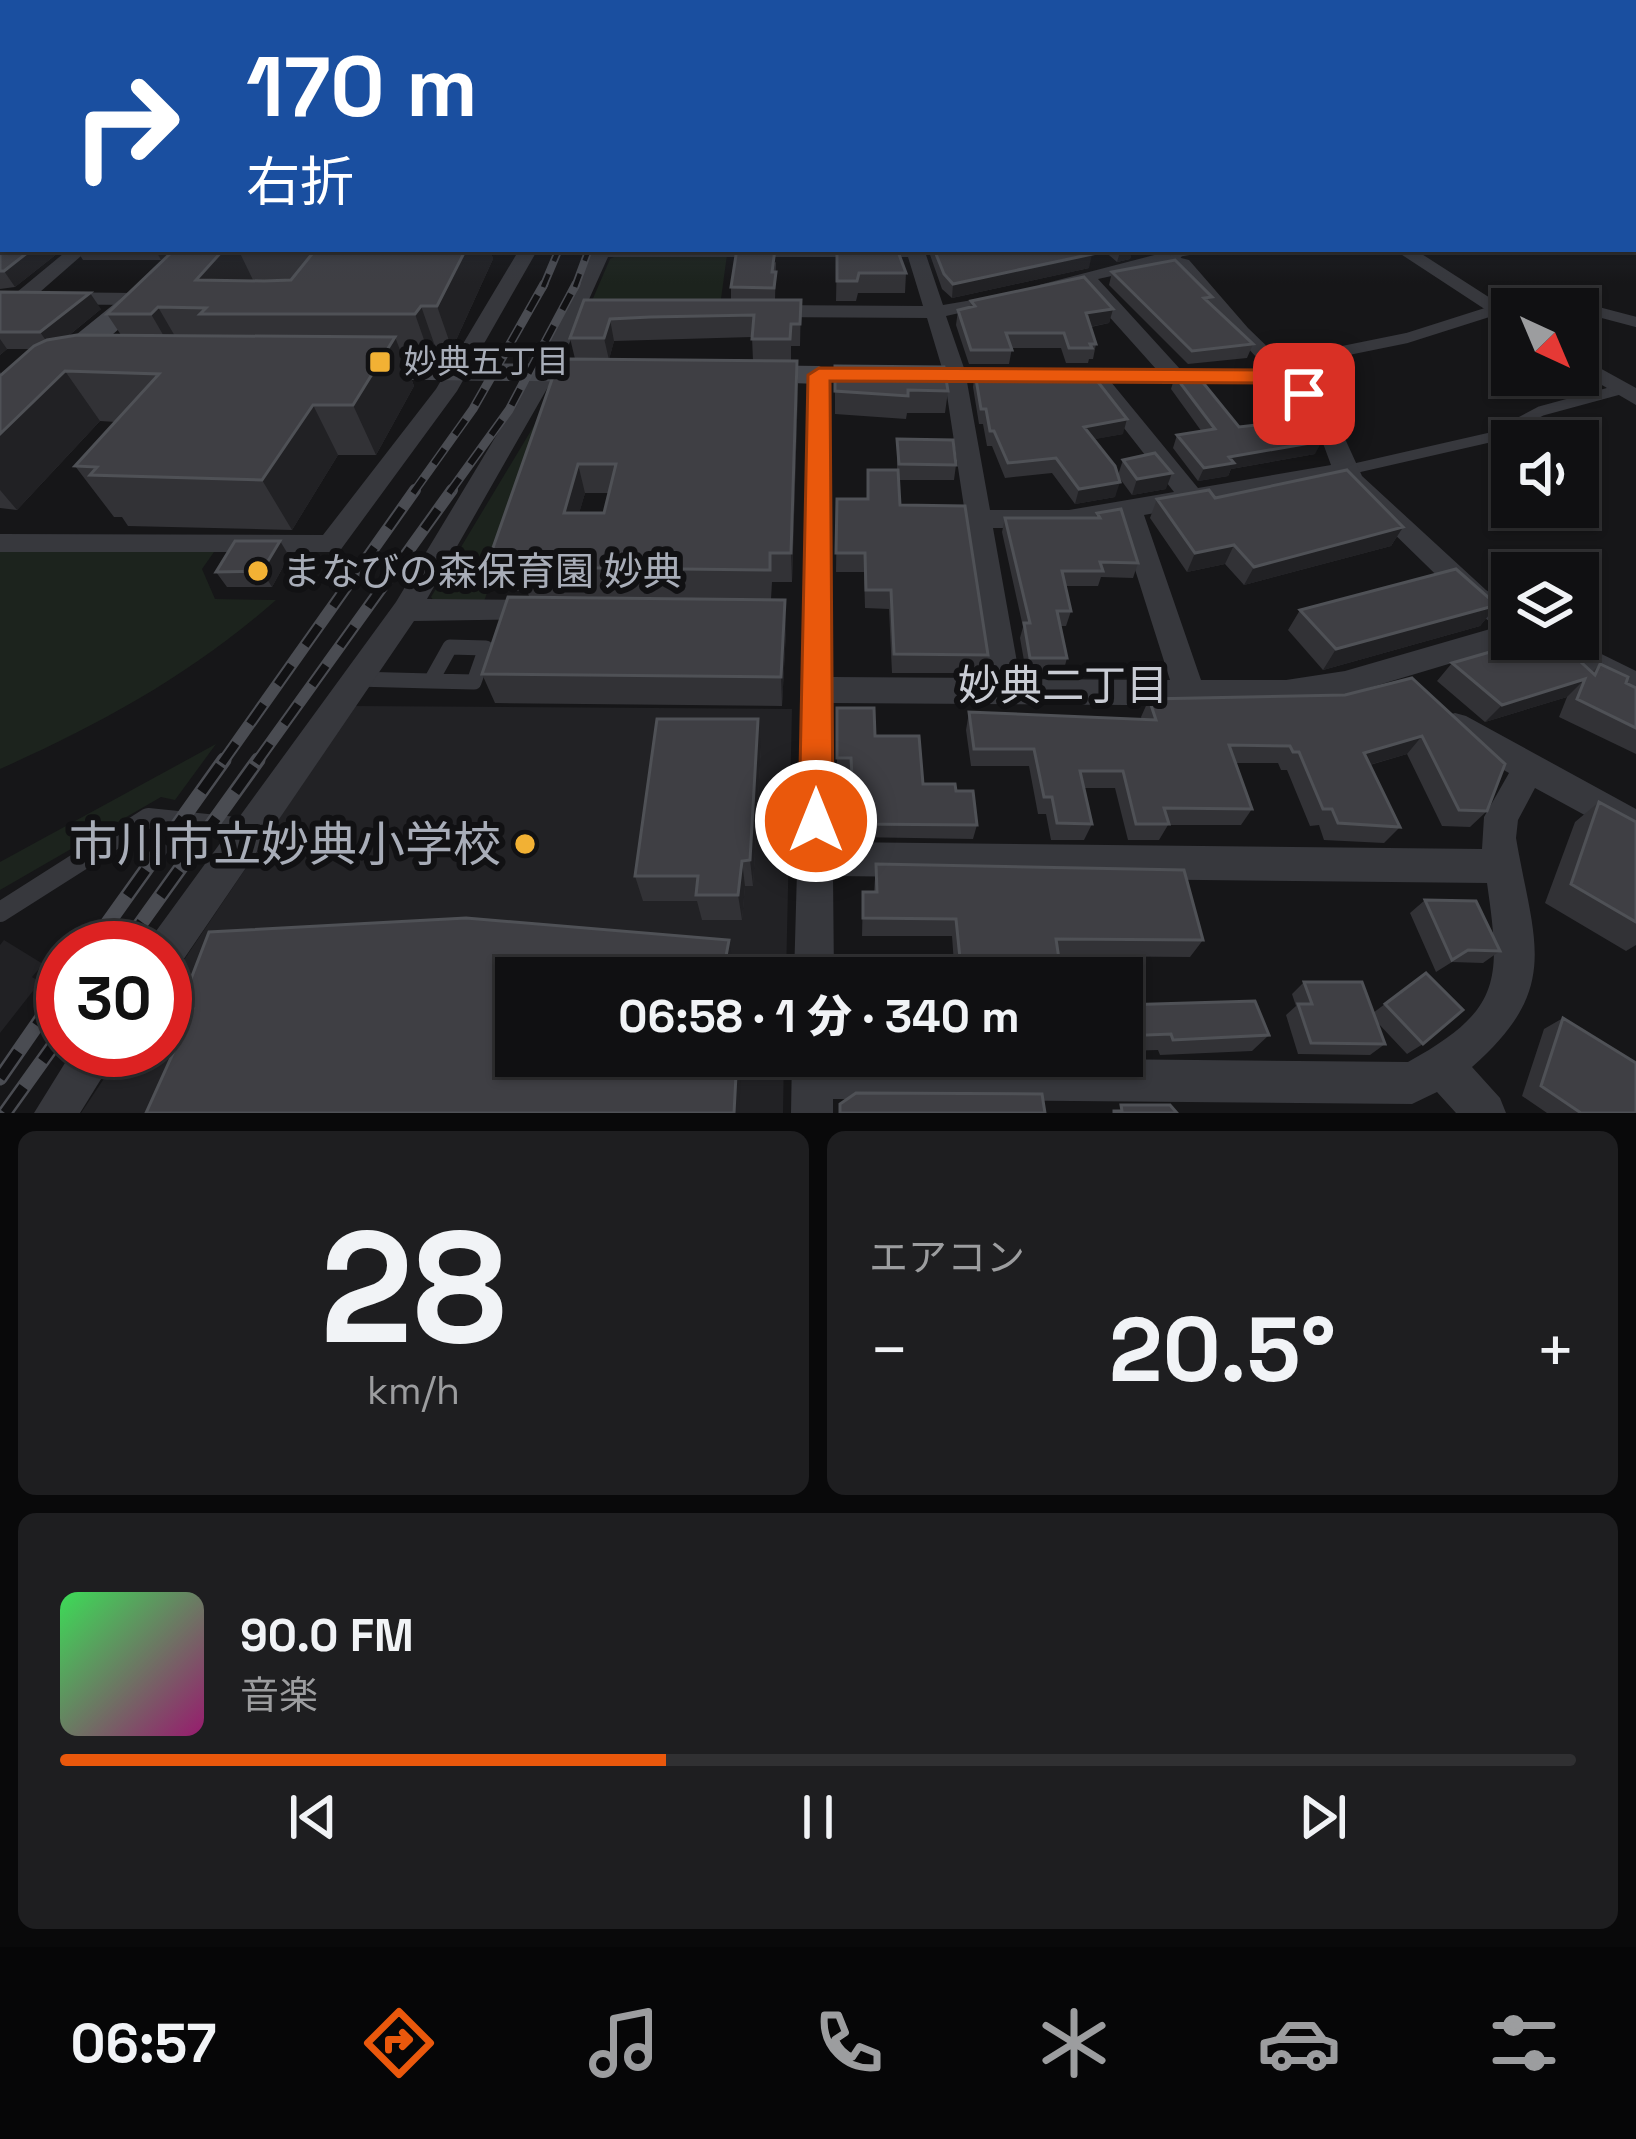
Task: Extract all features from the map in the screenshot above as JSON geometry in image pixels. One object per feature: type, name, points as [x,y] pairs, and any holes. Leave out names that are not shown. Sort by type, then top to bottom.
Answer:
[{"type":"street","points":[[22,298],[76,252]]},
{"type":"street","points":[[99,370],[40,374],[194,252]]},
{"type":"street","points":[[0,543],[330,545],[389,472],[458,373],[526,252]]},
{"type":"street","points":[[187,921],[406,610],[582,310],[601,252]]},
{"type":"street","points":[[915,252],[955,375],[1007,692]]},
{"type":"street","points":[[1088,252],[1110,271]]},
{"type":"street","points":[[1407,252],[1491,308]]},
{"type":"street","points":[[748,311],[936,312],[1172,260],[1188,268],[1333,428],[1343,471],[1491,607]]},
{"type":"street","points":[[1084,277],[1174,376]]},
{"type":"street","points":[[0,298],[138,299]]},
{"type":"street","points":[[716,374],[1174,376],[1279,370]]},
{"type":"street","points":[[328,372],[628,373]]},
{"type":"street","points":[[814,957],[817,690],[807,615],[819,375]]},
{"type":"street","points":[[1599,375],[1629,393]]},
{"type":"street","points":[[1094,376],[1192,496]]},
{"type":"street","points":[[980,519],[1069,519],[1343,471]]},
{"type":"street","points":[[1129,509],[1190,693]]},
{"type":"street","points":[[406,610],[561,611]]},
{"type":"street","points":[[817,690],[1302,691],[1491,640]]},
{"type":"street","points":[[1586,660],[1636,685]]},
{"type":"street","points":[[1397,668],[1429,702],[1479,742],[1636,827]]},
{"type":"street","points":[[813,1082],[1412,1083],[1442,1066],[1492,1023],[1513,989],[1516,951],[1502,866],[1501,817],[1528,770]]},
{"type":"street","points":[[815,859],[1502,866]]},
{"type":"street","points":[[1442,1066],[1485,1113]]},
{"type":"street","points":[[56,1113],[80,1077]]},
{"type":"lane","points":[[1172,260],[1184,252]]},
{"type":"lane","points":[[1599,312],[1636,322]]},
{"type":"lane","points":[[1279,370],[1491,319]]},
{"type":"lane","points":[[1343,471],[1492,437],[1540,410],[1629,393]]},
{"type":"lane","points":[[356,680],[431,681]]},
{"type":"lane","points":[[0,912],[148,818],[251,829]]},
{"type":"shaded area","points":[[618,255],[727,255],[720,306],[591,303],[610,259]]},
{"type":"shaded area","points":[[553,394],[559,394],[483,604],[437,604],[431,597]]},
{"type":"shaded area","points":[[0,551],[214,552],[202,569],[215,599],[276,600],[212,651],[144,695],[0,769]]},
{"type":"shaded area","name":"市川市立妙典小学校","points":[[355,706],[792,709],[786,957],[495,957],[495,1077],[784,1077],[783,1113],[81,1113],[105,1077],[192,1077],[192,948]]},
{"type":"shaded area","points":[[216,744],[175,800],[161,797],[0,890],[0,862]]},
{"type":"building","points":[[0,252],[28,252],[4,271],[0,271]]},
{"type":"building","points":[[172,252],[221,252],[196,280],[264,281],[291,280],[314,252],[464,252],[437,306],[421,306],[415,314],[200,314],[206,308],[158,307],[151,314],[107,314]]},
{"type":"building","points":[[737,252],[775,252],[774,288],[731,287]]},
{"type":"building","points":[[898,252],[906,273],[859,273],[857,281],[837,281],[837,253]]},
{"type":"building","points":[[935,252],[1092,254],[953,284]]},
{"type":"building","points":[[1175,260],[1212,297],[1204,298],[1253,344],[1192,351],[1112,272]]},
{"type":"building","points":[[1084,277],[1113,309],[1086,313],[1096,344],[1090,344],[1092,348],[1069,348],[1064,333],[1006,333],[1012,350],[971,350],[958,310],[975,306],[971,301]]},
{"type":"building","points":[[0,292],[90,293],[40,332],[0,332]]},
{"type":"building","points":[[584,300],[801,300],[800,324],[791,324],[790,339],[752,339],[754,315],[610,319],[604,338],[570,338]]},
{"type":"building","points":[[77,335],[395,337],[353,405],[313,405],[262,480],[90,475],[97,467],[75,466],[159,374],[65,371],[0,434],[0,376],[34,346]]},
{"type":"building","points":[[568,359],[797,361],[791,553],[770,553],[770,570],[519,567],[521,562],[488,562],[556,368],[565,367]],"holes":[[[578,464],[616,464],[604,513],[564,513]]]},
{"type":"building","points":[[835,366],[944,367],[948,391],[908,390],[908,396],[835,391]]},
{"type":"building","points":[[975,373],[1091,373],[1127,419],[1084,427],[1115,466],[1120,482],[1079,489],[1056,458],[1008,463],[990,431],[986,409],[981,409]]},
{"type":"building","points":[[1196,374],[1239,427],[1302,420],[1322,441],[1229,457],[1234,463],[1204,468],[1177,435],[1215,429],[1175,376]]},
{"type":"building","points":[[897,439],[953,440],[956,465],[899,464]]},
{"type":"building","points":[[1155,453],[1172,473],[1137,479],[1123,460]]},
{"type":"building","points":[[868,470],[898,470],[900,505],[965,506],[988,655],[894,654],[891,590],[866,590],[865,553],[836,553],[837,499],[868,499]]},
{"type":"building","points":[[1347,470],[1403,527],[1254,567],[1234,545],[1195,553],[1157,499],[1209,490],[1215,498]]},
{"type":"building","points":[[1121,509],[1138,563],[1100,562],[1103,571],[1062,571],[1071,611],[1057,611],[1067,658],[1030,658],[1024,623],[1030,623],[1005,518],[1100,518],[1097,513]]},
{"type":"building","points":[[235,541],[280,541],[262,571],[216,572]]},
{"type":"building","points":[[1456,569],[1491,600],[1491,607],[1336,649],[1300,610]]},
{"type":"building","points":[[508,597],[785,600],[781,677],[482,674]]},
{"type":"building","points":[[1491,652],[1491,660],[1579,660],[1595,675],[1600,664],[1628,677],[1626,683],[1636,688],[1636,728],[1577,699],[1585,679],[1502,705],[1452,663]]},
{"type":"building","points":[[1412,678],[1505,764],[1487,811],[1459,810],[1422,736],[1364,753],[1400,827],[1338,823],[1332,809],[1323,809],[1299,752],[1290,746],[1229,745],[1252,809],[1164,808],[1169,824],[1136,824],[1123,771],[1080,771],[1092,824],[1057,823],[1052,797],[1044,797],[1034,749],[974,749],[969,712],[1156,720],[1149,699],[1345,695]]},
{"type":"building","points":[[837,708],[874,708],[875,736],[919,736],[923,784],[955,784],[956,791],[973,791],[977,825],[854,824],[854,815],[843,814],[842,794],[853,794],[851,758],[837,758]]},
{"type":"building","points":[[657,719],[758,719],[750,860],[742,861],[738,895],[696,895],[698,876],[635,876]]},
{"type":"building","points":[[1599,802],[1636,822],[1636,922],[1571,884]]},
{"type":"building","points":[[876,864],[1184,870],[1203,940],[1056,939],[1059,957],[960,957],[956,919],[863,918],[863,892],[877,892]]},
{"type":"building","points":[[1425,900],[1476,901],[1500,951],[1468,950],[1452,960]]},
{"type":"building","points":[[466,918],[729,940],[726,957],[495,957],[495,1077],[736,1077],[734,1113],[146,1113],[162,1077],[192,1077],[192,976],[209,932]]},
{"type":"building","points":[[1426,973],[1463,1010],[1423,1044],[1385,1004]]},
{"type":"building","points":[[1304,982],[1362,982],[1385,1044],[1311,1043],[1298,1004],[1312,1004]]},
{"type":"building","points":[[1255,1001],[1269,1035],[1173,1040],[1171,1034],[1143,1035],[1143,1004]]},
{"type":"building","points":[[1563,1018],[1636,1063],[1636,1113],[1581,1113],[1541,1086]]},
{"type":"building","points":[[856,1093],[1042,1094],[1045,1113],[840,1113],[840,1104]]},
{"type":"building","points":[[1121,1105],[1170,1105],[1177,1113],[1114,1113],[1122,1111]]},
{"type":"railway","points":[[543,287],[558,252]]},
{"type":"railway","points":[[575,287],[588,252]]},
{"type":"railway","points":[[413,493],[473,409],[544,284]]},
{"type":"railway","points":[[449,493],[509,410],[576,284]]},
{"type":"railway","points":[[222,763],[415,490]]},
{"type":"railway","points":[[256,763],[452,490]]},
{"type":"railway","points":[[109,921],[224,760]]},
{"type":"railway","points":[[142,921],[258,760]]},
{"type":"railway","points":[[0,1078],[36,1026]]},
{"type":"railway","points":[[5,1113],[36,1070]]},
{"type":"place","name":"妙典五丁目","points":[[380,362]]},
{"type":"place","name":"まなびの森保育園 妙典","points":[[258,571]]},
{"type":"place","name":"市川市立妙典小学校","points":[[525,844]]},
{"type":"district","name":"妙典二丁目","points":[[1063,685]]},
{"type":"route","points":[[816,821],[819,375],[1285,376],[1304,394]]}]
